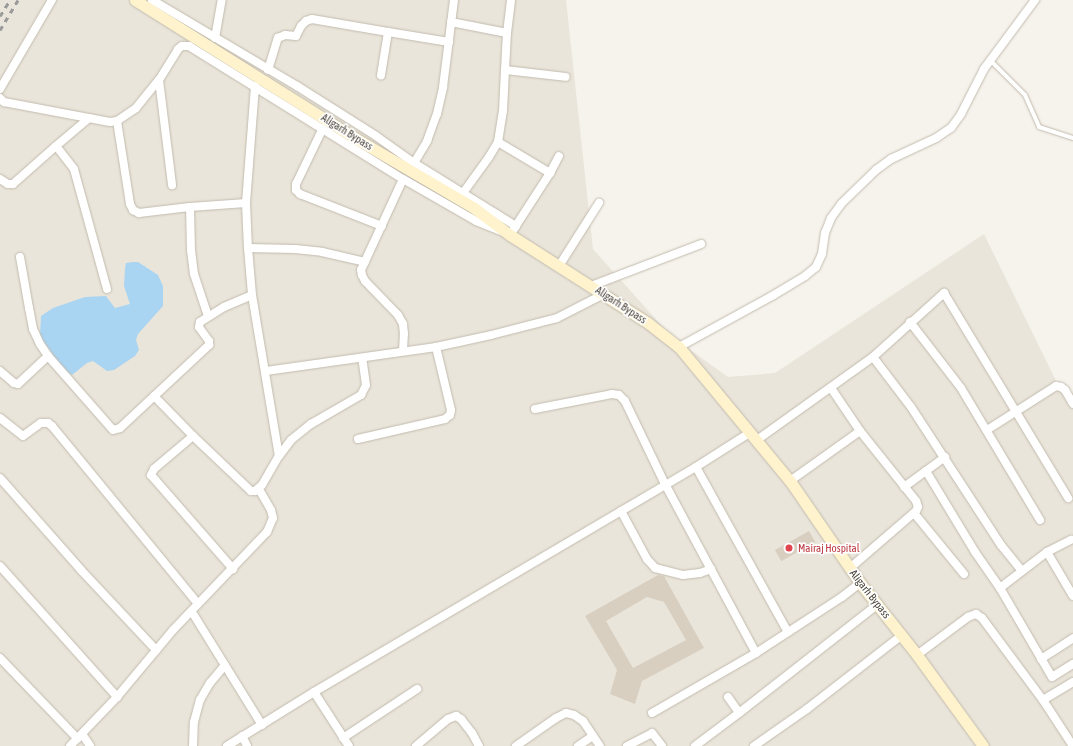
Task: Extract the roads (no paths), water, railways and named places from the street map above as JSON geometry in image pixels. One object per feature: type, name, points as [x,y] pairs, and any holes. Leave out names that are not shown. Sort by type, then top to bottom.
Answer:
[{"type":"main road","name":"Aligarh Bypass","points":[[135,0],[360,141],[513,231],[559,266],[648,323],[679,347],[790,481],[860,583],[902,635],[983,746]]},
{"type":"street","points":[[0,89],[52,0]]},
{"type":"street","points":[[152,0],[376,136],[414,163],[463,193],[513,231]]},
{"type":"street","points":[[215,38],[222,0]]},
{"type":"street","points":[[414,163],[427,141],[437,114],[444,88],[454,0]]},
{"type":"street","points":[[463,193],[498,142],[503,111],[507,33],[511,0]]},
{"type":"street","points":[[679,347],[772,296],[805,276],[816,267],[822,254],[825,233],[831,218],[841,204],[876,170],[892,159],[936,138],[950,128],[961,114],[990,60],[1035,0]]},
{"type":"street","points":[[268,70],[278,38],[285,35],[296,36],[300,26],[306,21],[312,19],[449,42]]},
{"type":"street","points":[[451,22],[507,33]]},
{"type":"street","points":[[381,75],[388,32]]},
{"type":"street","points":[[0,98],[4,102],[110,122],[117,121],[136,108],[159,80],[178,49],[182,46],[189,46],[403,179],[476,221],[513,231]]},
{"type":"street","points":[[505,70],[566,77]]},
{"type":"street","points":[[159,80],[172,184]]},
{"type":"street","points":[[255,86],[246,203],[248,248],[252,295],[266,371],[279,456]]},
{"type":"street","points":[[0,179],[8,184],[13,184],[89,118]]},
{"type":"street","points":[[117,121],[130,204],[133,210],[139,213],[190,207],[246,203]]},
{"type":"street","points":[[323,128],[296,184],[296,190],[300,194],[382,226]]},
{"type":"street","points":[[498,142],[550,173]]},
{"type":"street","points":[[56,146],[74,169],[107,289]]},
{"type":"street","points":[[513,231],[550,173],[559,156]]},
{"type":"street","points":[[403,179],[362,270],[362,275],[365,281],[398,315],[403,324],[403,351]]},
{"type":"street","points":[[559,266],[600,203]]},
{"type":"street","points":[[190,207],[191,250],[194,274],[208,316]]},
{"type":"street","points":[[591,286],[701,244]]},
{"type":"street","points":[[248,248],[295,249],[322,252],[365,262]]},
{"type":"street","points":[[20,257],[34,328],[48,356],[113,430],[120,428],[209,345],[209,340],[199,325],[208,316],[252,295]]},
{"type":"street","points":[[227,746],[314,692],[666,484],[754,436],[831,388],[873,357],[910,322],[944,293],[1068,498]]},
{"type":"street","points":[[266,371],[436,347],[557,318],[604,294]]},
{"type":"street","points":[[910,322],[961,388],[1040,520]]},
{"type":"street","points":[[358,439],[445,418],[450,415],[451,410],[436,347]]},
{"type":"street","points":[[0,372],[14,383],[18,384],[48,356]]},
{"type":"street","points":[[873,357],[911,407],[945,457],[1000,545],[1022,571]]},
{"type":"street","points":[[154,396],[193,436],[251,491],[259,489],[279,456],[291,440],[311,424],[361,395],[366,384],[362,358]]},
{"type":"street","points":[[987,430],[1056,386],[1062,387],[1065,390],[1073,404]]},
{"type":"street","points":[[831,388],[860,431],[917,505],[914,513],[850,568]]},
{"type":"street","points":[[535,409],[612,394],[619,395],[625,401],[666,484],[756,653]]},
{"type":"street","points":[[0,418],[23,436],[41,423],[48,423],[52,426],[198,604]]},
{"type":"street","points":[[790,481],[860,431]]},
{"type":"street","points":[[193,436],[154,469],[151,475],[233,569]]},
{"type":"street","points":[[904,487],[945,457]]},
{"type":"street","points":[[696,467],[788,632]]},
{"type":"street","points":[[926,471],[975,552],[1000,588],[1052,677],[1073,664]]},
{"type":"street","points":[[0,478],[81,570],[156,650]]},
{"type":"street","points":[[70,746],[117,697],[156,650],[198,604],[233,569],[271,525],[273,518],[271,510],[259,489]]},
{"type":"street","points":[[621,511],[647,559],[655,568],[683,575],[700,573],[711,569]]},
{"type":"street","points":[[914,513],[964,574]]},
{"type":"street","points":[[1000,588],[1047,552],[1071,540]]},
{"type":"street","points":[[1047,552],[1073,596]]},
{"type":"street","points":[[0,566],[117,697]]},
{"type":"street","points":[[652,713],[756,653],[842,597],[860,583]]},
{"type":"street","points":[[695,746],[878,604]]},
{"type":"street","points":[[192,612],[262,724]]},
{"type":"street","points":[[917,655],[968,617],[976,614],[982,618],[1043,700],[1073,746]]},
{"type":"street","points":[[754,746],[807,709],[902,635]]},
{"type":"street","points":[[1041,659],[1073,638]]},
{"type":"street","points":[[0,658],[90,746]]},
{"type":"street","points":[[194,746],[194,722],[200,700],[210,683],[225,664]]},
{"type":"street","points":[[1043,700],[1073,682]]},
{"type":"street","points":[[343,738],[417,689]]},
{"type":"street","points":[[314,692],[349,746]]},
{"type":"street","points":[[728,697],[739,713]]},
{"type":"street","points":[[516,746],[556,718],[566,713],[574,715],[583,722],[600,746]]},
{"type":"street","points":[[416,746],[448,719],[456,716],[461,719],[472,733],[478,746]]},
{"type":"street","points":[[627,746],[652,733],[662,746]]},
{"type":"street","points":[[242,736],[247,746]]},
{"type":"street","points":[[578,746],[593,736]]},
{"type":"lane","points":[[990,60],[1025,95],[1039,127],[1073,138]]},
{"type":"water","points":[[138,262],[158,275],[163,286],[163,306],[138,334],[136,340],[139,350],[135,356],[114,370],[107,371],[93,361],[87,363],[72,375],[62,368],[40,336],[41,316],[53,308],[85,297],[106,296],[115,308],[130,304],[124,286],[125,268],[126,263]]},
{"type":"railway","points":[[0,16],[10,0]]},
{"type":"railway","points":[[0,30],[18,0]]},
{"type":"place","name":"Mairaj Hospital","points":[[789,548]]}]
